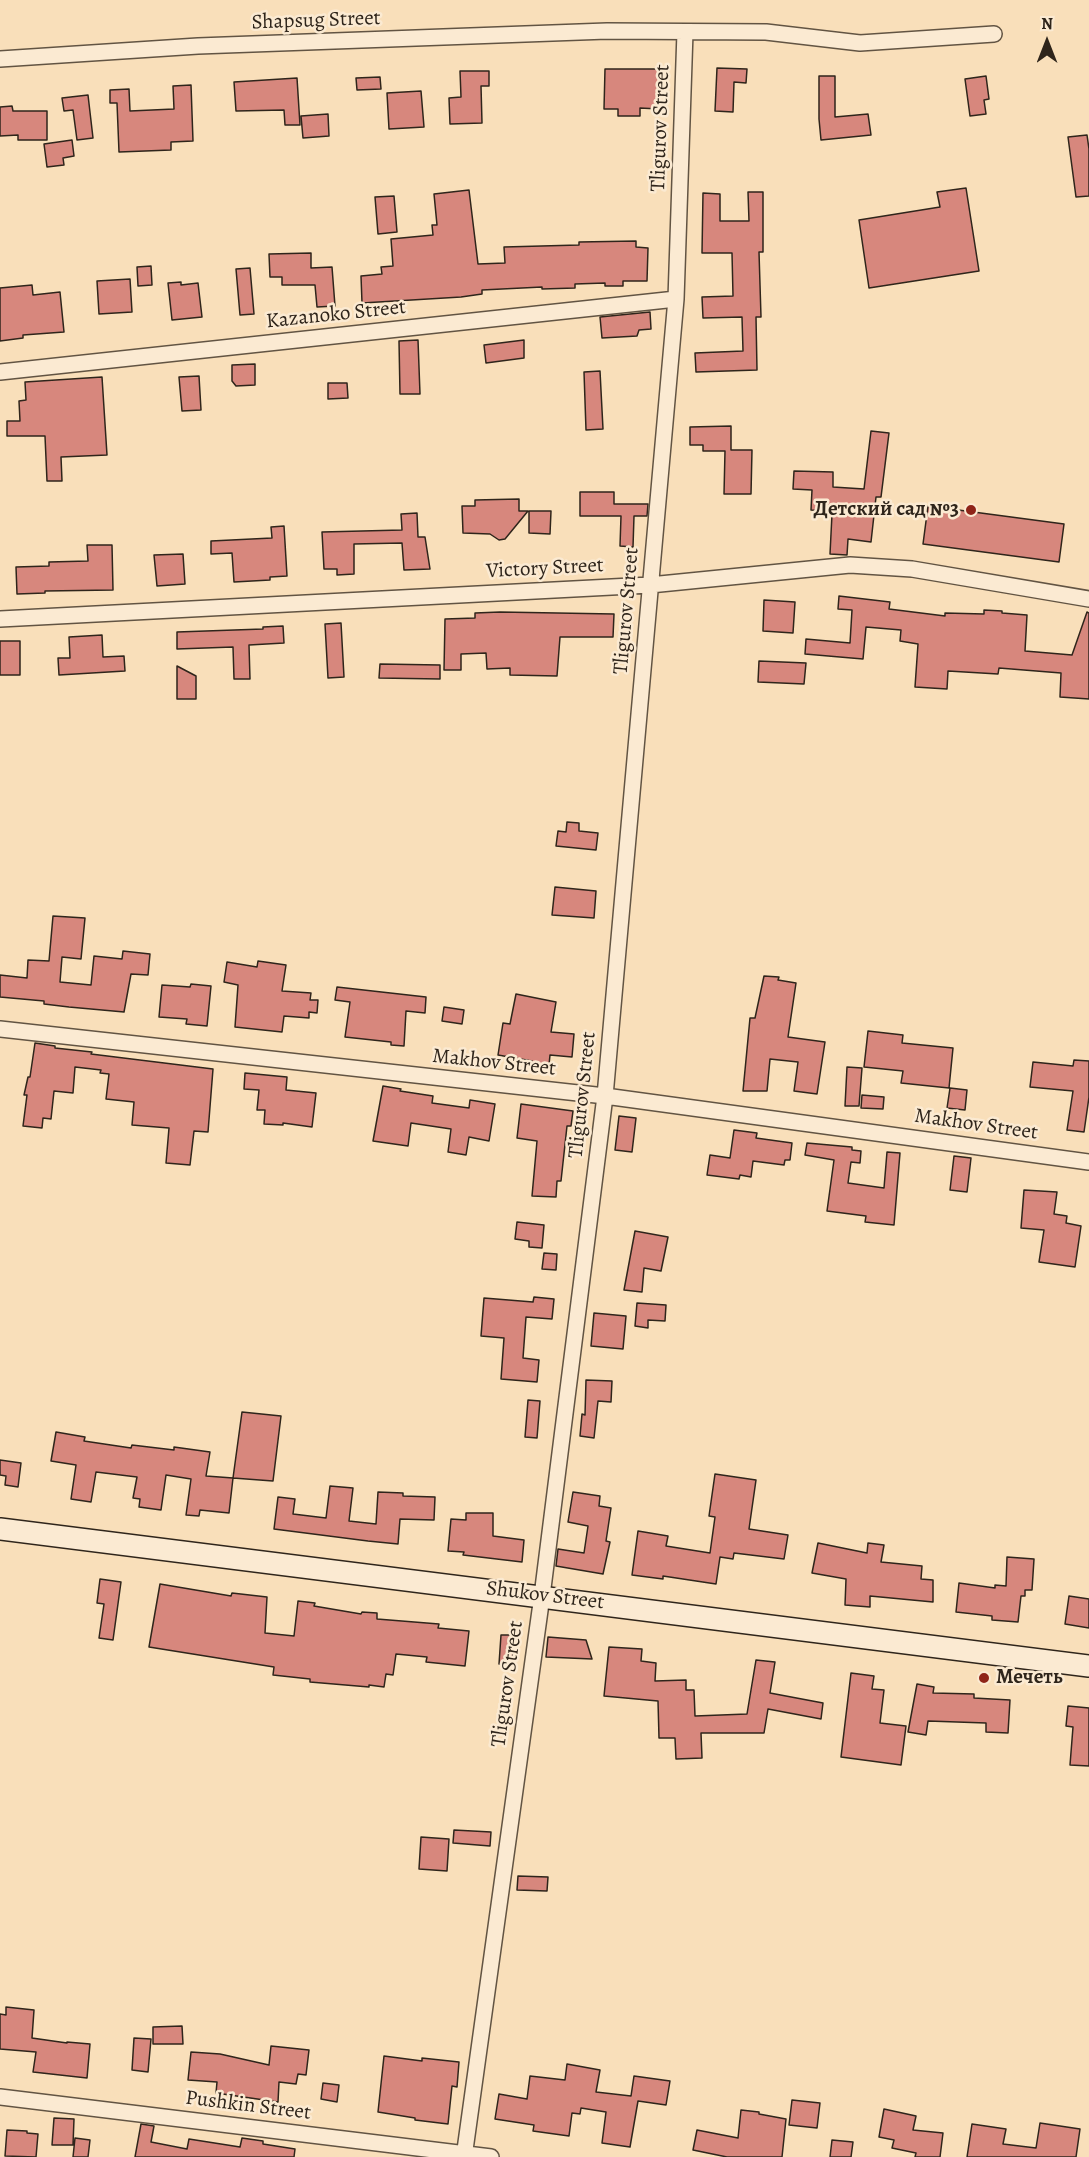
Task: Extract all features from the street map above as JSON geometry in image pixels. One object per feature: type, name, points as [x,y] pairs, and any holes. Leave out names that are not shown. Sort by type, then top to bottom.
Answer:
[{"type":"main road","name":"Shukov Street","points":[[0,1529],[1089,1666]]},
{"type":"street","name":"Shapsug Street","points":[[0,59],[198,46],[596,32],[766,32],[860,43],[994,34]]},
{"type":"street","name":"Tligurov Street","points":[[465,2155],[542,1596],[605,1096],[676,299],[686,32]]},
{"type":"street","name":"Kazanoko Street","points":[[0,372],[676,299]]},
{"type":"street","name":"Victory Street","points":[[0,619],[650,585],[850,565],[912,570],[1089,599]]},
{"type":"street","name":"Makhov Street","points":[[0,1029],[605,1096],[1089,1162]]},
{"type":"street","name":"Pushkin Street","points":[[0,2097],[491,2157]]},
{"type":"building","points":[[717,68],[747,69],[746,83],[734,82],[733,112],[715,111]]},
{"type":"building","points":[[605,69],[660,69],[659,109],[640,108],[640,116],[618,116],[618,109],[604,109]]},
{"type":"building","points":[[460,71],[489,71],[489,86],[481,86],[482,123],[450,124],[449,98],[461,97]]},
{"type":"building","points":[[819,76],[835,76],[835,117],[868,114],[871,135],[821,140]]},
{"type":"building","points":[[986,76],[989,99],[984,100],[986,114],[970,116],[965,79]]},
{"type":"building","points":[[380,77],[381,89],[357,90],[356,78]]},
{"type":"building","points":[[297,78],[300,125],[285,125],[284,110],[236,111],[234,82]]},
{"type":"building","points":[[191,85],[193,141],[171,142],[171,150],[119,152],[117,103],[110,103],[110,90],[129,89],[130,111],[174,109],[173,86]]},
{"type":"building","points":[[421,91],[424,127],[389,129],[387,93]]},
{"type":"building","points":[[88,95],[93,138],[77,140],[73,110],[64,111],[62,98]]},
{"type":"building","points":[[12,106],[13,111],[47,111],[47,140],[18,140],[18,135],[0,136],[0,107]]},
{"type":"building","points":[[328,114],[329,136],[303,138],[301,116]]},
{"type":"building","points":[[1087,135],[1089,196],[1076,197],[1068,137]]},
{"type":"building","points":[[72,140],[74,156],[63,158],[64,165],[47,167],[44,144]]},
{"type":"building","points":[[966,188],[979,271],[869,288],[859,220],[940,207],[937,192]]},
{"type":"building","points":[[469,190],[478,264],[505,263],[504,247],[636,241],[636,247],[648,248],[647,281],[623,281],[623,286],[605,286],[605,283],[575,284],[575,288],[482,290],[482,294],[461,297],[362,303],[361,276],[382,274],[381,267],[393,266],[391,239],[433,235],[432,225],[437,225],[434,194]]},
{"type":"building","points":[[748,192],[763,192],[763,252],[759,252],[761,317],[756,317],[757,370],[696,372],[695,353],[743,351],[742,317],[703,318],[702,297],[733,296],[732,253],[702,253],[703,193],[720,194],[720,221],[749,221]]},
{"type":"building","points":[[394,196],[397,232],[378,234],[375,197]]},
{"type":"building","points":[[311,253],[311,268],[332,267],[335,306],[317,307],[315,285],[282,285],[282,277],[270,277],[269,254]]},
{"type":"building","points":[[151,266],[152,285],[138,286],[137,267]]},
{"type":"building","points":[[250,268],[254,314],[240,315],[236,269]]},
{"type":"building","points":[[130,279],[132,312],[99,314],[97,281]]},
{"type":"building","points":[[181,282],[181,285],[198,283],[202,317],[172,320],[168,283]]},
{"type":"building","points":[[32,285],[33,295],[60,292],[64,332],[23,335],[23,338],[0,341],[0,288]]},
{"type":"building","points":[[650,312],[651,329],[639,330],[637,336],[602,338],[600,317]]},
{"type":"building","points":[[418,340],[420,394],[400,394],[399,341]]},
{"type":"building","points":[[524,340],[524,358],[486,363],[484,345]]},
{"type":"building","points":[[255,364],[255,385],[236,386],[232,381],[232,365]]},
{"type":"building","points":[[600,371],[603,429],[586,430],[584,372]]},
{"type":"building","points":[[199,376],[201,410],[182,411],[179,377]]},
{"type":"building","points":[[102,377],[107,455],[61,457],[62,481],[47,481],[45,436],[7,436],[7,421],[20,421],[19,401],[26,400],[25,382]]},
{"type":"building","points":[[328,383],[347,383],[348,398],[328,399]]},
{"type":"building","points":[[731,426],[731,450],[752,450],[751,494],[724,494],[725,451],[703,451],[703,445],[690,445],[690,427]]},
{"type":"building","points":[[871,431],[889,433],[881,497],[876,497],[871,542],[848,539],[847,555],[830,554],[832,514],[828,514],[828,511],[811,510],[812,490],[793,489],[794,471],[833,472],[833,487],[864,489]]},
{"type":"building","points":[[580,492],[614,492],[614,504],[648,504],[647,516],[634,516],[633,547],[620,546],[621,516],[580,516]]},
{"type":"building","points":[[519,499],[519,511],[528,511],[505,539],[499,540],[490,534],[463,533],[462,506],[475,506],[475,500]]},
{"type":"building","points":[[928,506],[1064,524],[1059,562],[923,544]]},
{"type":"building","points":[[529,511],[551,511],[550,534],[529,533]]},
{"type":"building","points":[[417,513],[418,537],[425,537],[430,569],[404,570],[402,543],[354,544],[354,574],[337,575],[337,569],[324,569],[322,532],[402,530],[401,514]]},
{"type":"building","points":[[284,526],[287,576],[270,577],[270,580],[234,582],[232,553],[211,554],[211,541],[272,538],[271,527]]},
{"type":"building","points":[[87,545],[112,545],[113,590],[45,591],[45,593],[17,594],[16,567],[49,566],[49,562],[88,561]]},
{"type":"building","points":[[183,554],[185,584],[157,586],[154,555]]},
{"type":"building","points":[[839,596],[890,602],[889,609],[945,616],[945,613],[984,614],[984,610],[1027,615],[1025,651],[1072,655],[1087,612],[1089,613],[1089,699],[1060,697],[1061,673],[999,668],[998,674],[948,671],[947,689],[915,687],[918,644],[900,641],[901,630],[866,627],[863,659],[805,654],[806,639],[850,643],[852,610],[838,609]]},
{"type":"building","points":[[764,600],[795,602],[793,633],[763,631]]},
{"type":"building","points":[[475,613],[614,614],[613,637],[560,637],[557,676],[510,675],[510,668],[487,669],[486,653],[461,654],[461,670],[444,670],[445,619],[475,618]]},
{"type":"building","points":[[341,623],[344,677],[328,678],[325,624]]},
{"type":"building","points":[[283,626],[284,643],[249,645],[250,679],[234,679],[233,647],[177,649],[177,632],[263,629],[263,627]]},
{"type":"building","points":[[102,635],[103,657],[124,656],[125,671],[59,675],[58,658],[70,658],[69,637]]},
{"type":"building","points":[[0,641],[20,641],[20,675],[0,675]]},
{"type":"building","points":[[759,661],[806,663],[804,684],[758,682]]},
{"type":"building","points":[[380,664],[440,665],[440,679],[379,678]]},
{"type":"building","points":[[177,666],[196,676],[196,699],[177,699]]},
{"type":"building","points":[[567,822],[579,823],[579,831],[598,833],[596,850],[556,846],[558,831],[566,832]]},
{"type":"building","points":[[555,887],[596,891],[594,918],[552,915]]},
{"type":"building","points":[[53,916],[85,918],[81,959],[62,957],[60,982],[91,985],[94,956],[122,959],[123,951],[150,954],[148,975],[131,974],[124,1012],[0,997],[0,975],[27,978],[28,960],[49,961]]},
{"type":"building","points":[[258,961],[286,965],[282,991],[311,993],[310,1000],[318,1000],[317,1013],[309,1012],[309,1018],[284,1016],[282,1032],[235,1027],[238,985],[224,982],[227,962],[257,967]]},
{"type":"building","points":[[764,976],[779,977],[778,980],[796,983],[788,1037],[825,1042],[817,1094],[794,1091],[798,1062],[770,1059],[767,1091],[743,1091],[750,1018],[755,1018]]},
{"type":"building","points":[[191,984],[211,986],[207,1026],[186,1024],[187,1019],[159,1017],[162,985],[190,987]]},
{"type":"building","points":[[337,987],[426,997],[425,1013],[406,1011],[404,1046],[391,1045],[391,1042],[345,1037],[350,1002],[335,1000]]},
{"type":"building","points":[[516,994],[556,1002],[551,1032],[574,1034],[572,1057],[550,1055],[549,1065],[532,1064],[532,1061],[498,1055],[503,1023],[510,1024]]},
{"type":"building","points":[[444,1007],[464,1010],[462,1024],[442,1021]]},
{"type":"building","points":[[868,1031],[903,1035],[902,1043],[953,1048],[949,1088],[901,1083],[903,1071],[864,1067]]},
{"type":"building","points":[[35,1043],[55,1046],[55,1048],[92,1052],[91,1054],[213,1069],[208,1132],[194,1131],[190,1165],[166,1163],[169,1128],[132,1125],[134,1102],[106,1099],[109,1074],[100,1073],[101,1070],[75,1067],[73,1093],[54,1091],[51,1119],[43,1118],[42,1128],[23,1126],[27,1095],[24,1095],[28,1077],[30,1077]]},
{"type":"building","points":[[1074,1060],[1089,1061],[1089,1097],[1084,1132],[1067,1130],[1073,1091],[1030,1087],[1033,1062],[1073,1066]]},
{"type":"building","points":[[847,1067],[862,1068],[859,1106],[845,1106]]},
{"type":"building","points":[[245,1073],[287,1077],[286,1090],[316,1093],[312,1127],[283,1123],[283,1125],[264,1124],[265,1110],[257,1110],[259,1090],[244,1089]]},
{"type":"building","points":[[383,1086],[433,1096],[432,1103],[469,1108],[470,1100],[495,1104],[489,1141],[469,1137],[466,1155],[448,1152],[451,1129],[411,1123],[408,1146],[373,1141]]},
{"type":"building","points":[[950,1088],[967,1090],[965,1110],[947,1108]]},
{"type":"building","points":[[862,1095],[884,1097],[883,1109],[861,1108]]},
{"type":"building","points":[[521,1104],[573,1111],[571,1126],[567,1126],[561,1181],[557,1181],[556,1197],[532,1196],[537,1141],[517,1138]]},
{"type":"building","points":[[619,1116],[636,1118],[632,1152],[615,1150]]},
{"type":"building","points":[[734,1130],[757,1133],[756,1138],[792,1143],[790,1160],[785,1160],[784,1165],[753,1161],[751,1177],[740,1175],[739,1179],[707,1175],[710,1155],[730,1158]]},
{"type":"building","points":[[807,1143],[852,1147],[852,1150],[861,1151],[860,1163],[851,1162],[848,1183],[884,1188],[887,1152],[900,1153],[894,1225],[865,1222],[866,1216],[827,1211],[834,1160],[805,1155]]},
{"type":"building","points":[[954,1156],[971,1158],[967,1192],[950,1190]]},
{"type":"building","points":[[1024,1190],[1057,1192],[1054,1214],[1067,1216],[1066,1223],[1081,1226],[1075,1267],[1039,1262],[1044,1230],[1021,1228]]},
{"type":"building","points":[[517,1222],[544,1225],[542,1248],[529,1247],[529,1241],[515,1239]]},
{"type":"building","points":[[635,1231],[668,1237],[661,1271],[644,1268],[642,1292],[624,1290]]},
{"type":"building","points":[[544,1253],[557,1254],[556,1270],[542,1269]]},
{"type":"building","points":[[534,1297],[554,1299],[552,1319],[526,1317],[523,1358],[539,1360],[537,1382],[501,1379],[504,1338],[481,1336],[484,1298],[533,1302]]},
{"type":"building","points":[[637,1303],[666,1305],[665,1321],[648,1320],[648,1328],[635,1326]]},
{"type":"building","points":[[594,1313],[626,1316],[623,1349],[591,1346]]},
{"type":"building","points":[[586,1380],[612,1381],[611,1402],[598,1401],[594,1438],[580,1436],[582,1414],[585,1415]]},
{"type":"building","points":[[528,1400],[540,1401],[537,1438],[525,1437]]},
{"type":"building","points":[[242,1412],[281,1416],[273,1481],[233,1478]]},
{"type":"building","points":[[56,1432],[85,1437],[84,1441],[131,1448],[132,1445],[174,1450],[174,1447],[210,1452],[206,1476],[233,1478],[229,1513],[200,1510],[199,1516],[186,1515],[191,1479],[166,1475],[161,1510],[139,1507],[140,1499],[133,1498],[137,1477],[96,1472],[91,1502],[71,1499],[76,1465],[51,1461]]},
{"type":"building","points":[[0,1460],[21,1463],[18,1487],[5,1485],[6,1476],[0,1475]]},
{"type":"building","points":[[715,1474],[756,1480],[749,1529],[788,1535],[784,1559],[734,1553],[733,1559],[720,1557],[716,1584],[663,1576],[663,1579],[632,1575],[638,1531],[668,1536],[666,1546],[710,1553],[715,1517],[709,1516]]},
{"type":"building","points":[[330,1486],[353,1488],[349,1521],[376,1524],[378,1492],[403,1493],[403,1496],[435,1497],[434,1520],[400,1519],[398,1544],[274,1529],[278,1497],[295,1499],[293,1514],[326,1518]]},
{"type":"building","points":[[573,1492],[600,1496],[599,1506],[611,1508],[606,1541],[610,1542],[603,1574],[556,1566],[558,1549],[584,1553],[588,1526],[568,1522]]},
{"type":"building","points":[[466,1513],[493,1513],[493,1536],[524,1540],[522,1562],[448,1551],[451,1519],[466,1520]]},
{"type":"building","points":[[818,1543],[867,1553],[868,1543],[884,1545],[881,1562],[922,1566],[921,1579],[933,1580],[933,1602],[870,1596],[870,1607],[845,1605],[846,1579],[812,1573]]},
{"type":"building","points":[[1007,1557],[1034,1559],[1032,1590],[1025,1590],[1025,1596],[1021,1596],[1018,1622],[992,1620],[992,1616],[956,1612],[959,1583],[995,1588],[995,1585],[1006,1586]]},
{"type":"building","points":[[100,1579],[121,1582],[113,1640],[99,1638],[104,1604],[97,1603]]},
{"type":"building","points":[[160,1584],[231,1596],[232,1593],[267,1597],[265,1633],[294,1636],[298,1601],[361,1614],[362,1612],[377,1613],[377,1619],[439,1624],[438,1628],[469,1631],[465,1666],[426,1662],[427,1657],[396,1654],[393,1675],[386,1674],[384,1687],[369,1685],[369,1687],[310,1682],[310,1679],[273,1675],[274,1667],[149,1647]]},
{"type":"building","points":[[1069,1596],[1089,1599],[1089,1628],[1065,1624]]},
{"type":"building","points":[[501,1635],[514,1635],[512,1665],[499,1664]]},
{"type":"building","points":[[548,1637],[586,1640],[592,1659],[546,1657]]},
{"type":"building","points":[[609,1647],[642,1649],[641,1661],[656,1663],[655,1681],[686,1680],[686,1690],[694,1690],[695,1716],[747,1714],[756,1660],[775,1662],[770,1693],[823,1703],[821,1719],[768,1709],[764,1733],[701,1733],[702,1758],[676,1759],[675,1738],[659,1738],[658,1701],[604,1696]]},
{"type":"building","points":[[851,1673],[874,1676],[872,1689],[884,1690],[880,1723],[906,1726],[901,1765],[841,1757]]},
{"type":"building","points":[[917,1684],[934,1687],[933,1693],[974,1694],[974,1698],[1010,1700],[1008,1733],[986,1732],[986,1723],[928,1721],[926,1735],[908,1732]]},
{"type":"building","points":[[1068,1706],[1089,1708],[1089,1766],[1070,1765],[1073,1727],[1066,1726]]},
{"type":"building","points":[[454,1830],[491,1832],[490,1846],[453,1843]]},
{"type":"building","points":[[421,1837],[449,1839],[447,1871],[419,1869]]},
{"type":"building","points":[[518,1876],[548,1877],[547,1891],[517,1890]]},
{"type":"building","points":[[6,2007],[34,2010],[32,2038],[90,2044],[87,2078],[33,2072],[36,2052],[0,2049],[0,2014],[6,2015]]},
{"type":"building","points":[[182,2026],[183,2044],[153,2044],[153,2027]]},
{"type":"building","points":[[134,2038],[151,2039],[148,2072],[132,2070]]},
{"type":"building","points":[[271,2046],[309,2050],[306,2075],[298,2074],[296,2084],[279,2082],[278,2102],[216,2093],[217,2082],[188,2080],[191,2052],[220,2054],[269,2065]]},
{"type":"building","points":[[384,2056],[422,2061],[422,2058],[459,2062],[457,2087],[452,2086],[448,2124],[378,2112]]},
{"type":"building","points":[[567,2064],[600,2070],[596,2092],[631,2096],[634,2076],[670,2081],[666,2105],[638,2101],[630,2147],[602,2143],[606,2112],[581,2108],[580,2114],[572,2113],[569,2136],[533,2131],[534,2125],[495,2119],[499,2094],[527,2099],[530,2076],[565,2080]]},
{"type":"building","points":[[323,2083],[339,2085],[337,2102],[321,2099]]},
{"type":"building","points":[[792,2100],[820,2103],[817,2128],[789,2125]]},
{"type":"building","points":[[884,2109],[916,2116],[913,2130],[943,2133],[940,2157],[915,2157],[916,2153],[892,2148],[894,2140],[879,2137]]},
{"type":"building","points":[[741,2110],[786,2119],[782,2157],[727,2157],[693,2150],[697,2130],[738,2138]]},
{"type":"building","points":[[54,2118],[74,2119],[73,2145],[52,2145]]},
{"type":"building","points":[[1040,2123],[1080,2129],[1076,2157],[967,2157],[972,2124],[1006,2129],[1003,2144],[1036,2148]]},
{"type":"building","points":[[141,2124],[154,2126],[151,2142],[187,2149],[189,2139],[240,2147],[242,2138],[295,2149],[294,2157],[135,2157]]},
{"type":"building","points":[[7,2130],[38,2134],[36,2157],[5,2156]]},
{"type":"building","points":[[75,2138],[90,2140],[88,2157],[73,2157]]},
{"type":"building","points":[[832,2140],[853,2142],[851,2157],[830,2157]]},
{"type":"place","name":"Детский сад №3","points":[[971,510]]},
{"type":"place","name":"Мечеть","points":[[984,1678]]}]
